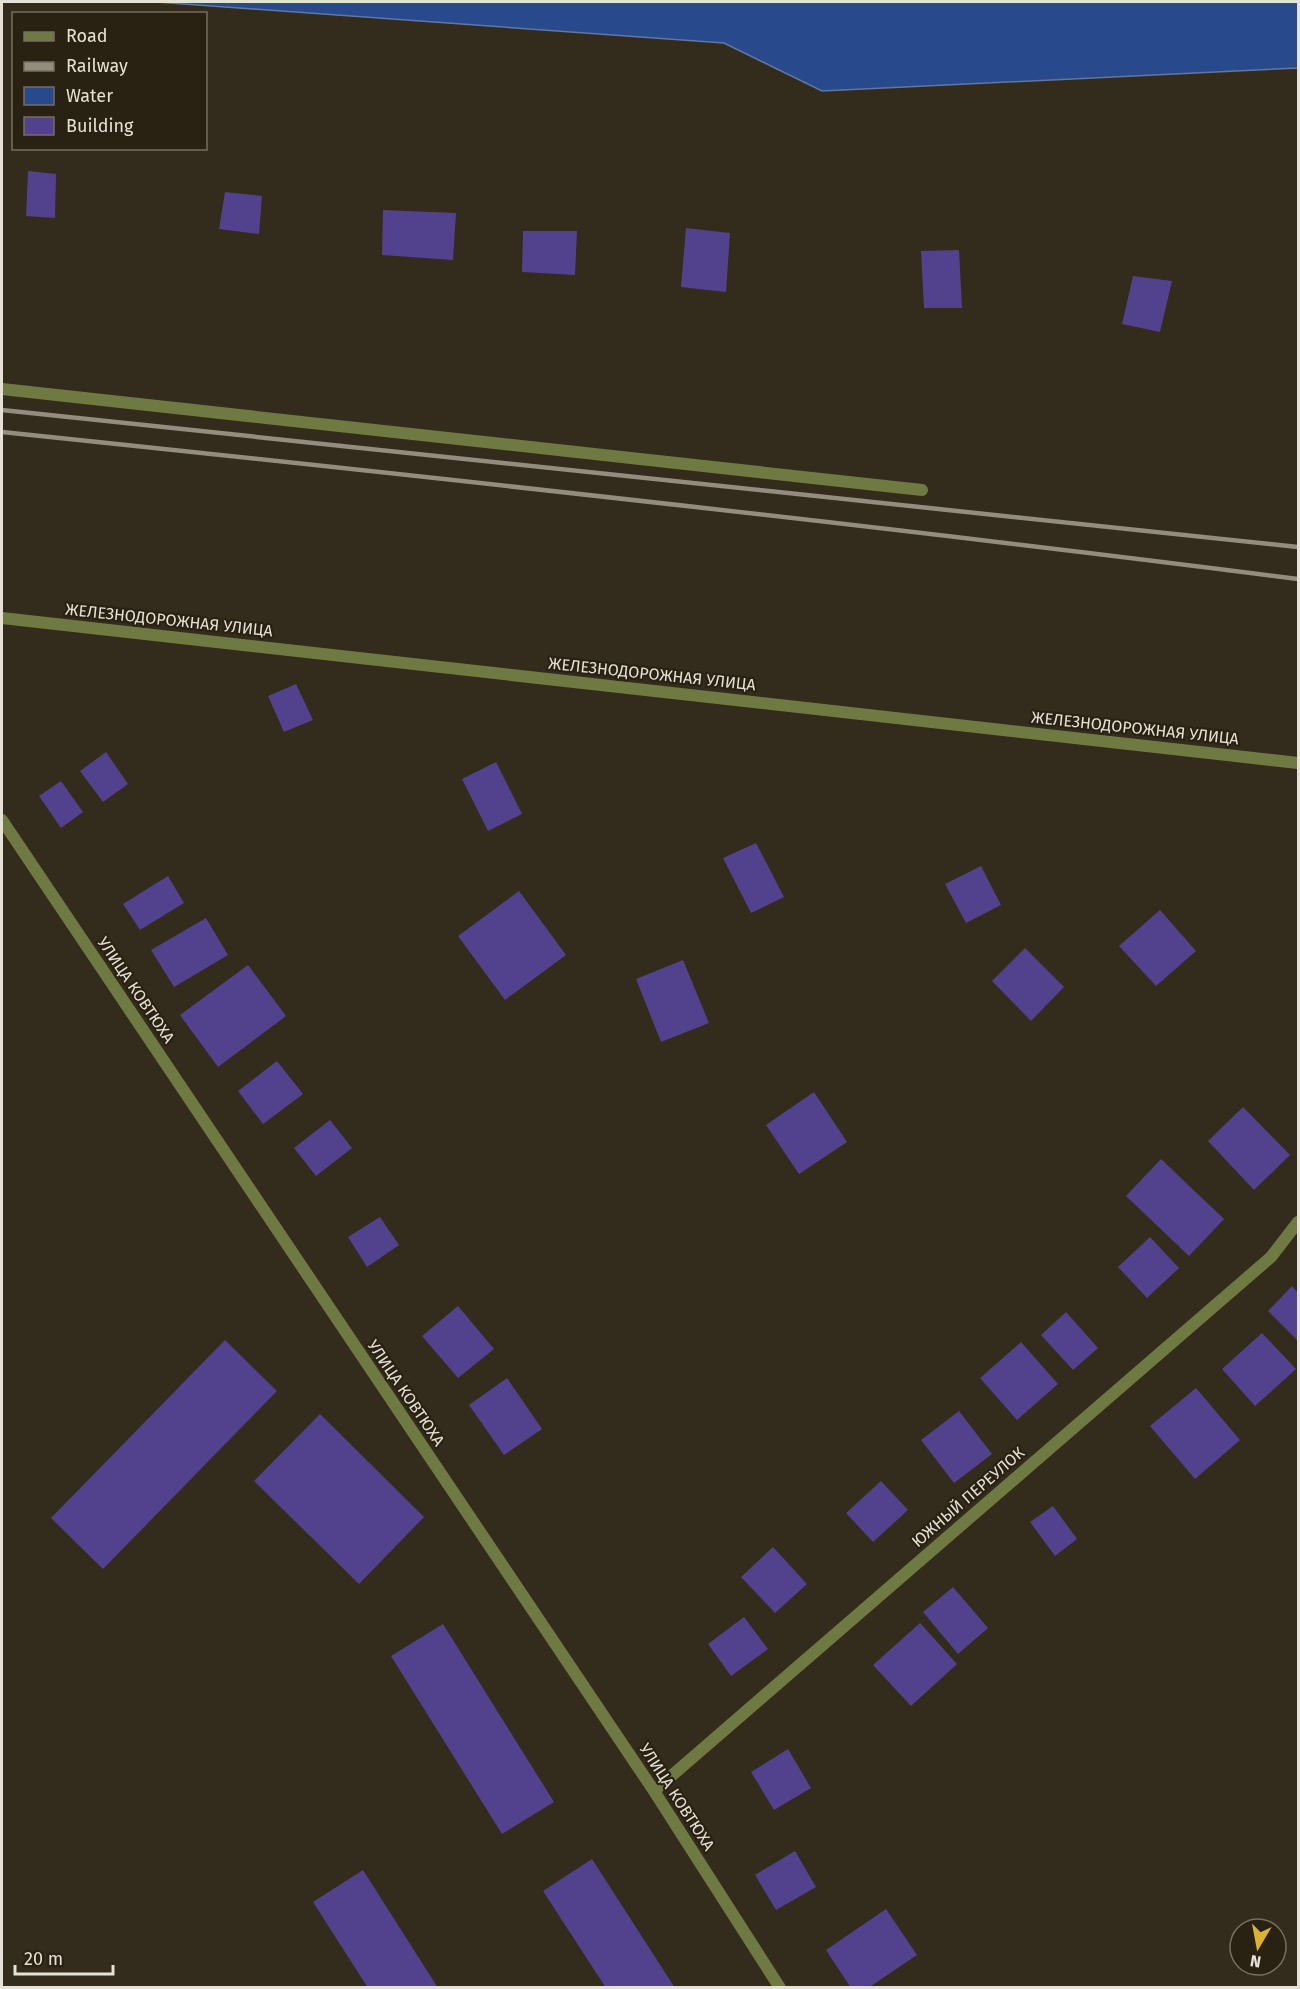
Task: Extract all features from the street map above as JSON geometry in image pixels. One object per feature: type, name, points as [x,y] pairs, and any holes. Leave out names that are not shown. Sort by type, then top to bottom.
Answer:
[{"type":"street","points":[[2,389],[922,490]]},
{"type":"street","name":"ЖЕЛЕЗНОДОРОЖНАЯ УЛИЦА","points":[[2,618],[1299,763]]},
{"type":"street","name":"УЛИЦА КОВТЮХА","points":[[2,820],[654,1791],[780,1988]]},
{"type":"street","name":"ЮЖНЫЙ ПЕРЕУЛОК","points":[[654,1791],[1271,1257],[1299,1222]]},
{"type":"water","points":[[156,2],[1298,2],[1298,68],[822,91],[724,43]]},
{"type":"building","points":[[28,171],[56,174],[55,218],[26,216]]},
{"type":"building","points":[[225,192],[262,196],[259,234],[219,229]]},
{"type":"building","points":[[383,210],[456,213],[453,260],[382,255]]},
{"type":"building","points":[[686,228],[730,233],[726,292],[681,287]]},
{"type":"building","points":[[523,231],[577,231],[575,275],[522,272]]},
{"type":"building","points":[[959,250],[962,308],[924,308],[921,251]]},
{"type":"building","points":[[1133,276],[1172,281],[1160,332],[1122,324]]},
{"type":"building","points":[[296,684],[313,720],[284,732],[268,696]]},
{"type":"building","points":[[106,752],[128,784],[103,802],[80,771]]},
{"type":"building","points":[[496,762],[522,814],[488,831],[462,779]]},
{"type":"building","points":[[61,781],[83,812],[61,828],[39,796]]},
{"type":"building","points":[[756,843],[784,897],[751,913],[723,858]]},
{"type":"building","points":[[981,866],[1001,905],[966,923],[945,884]]},
{"type":"building","points":[[168,876],[184,903],[140,930],[123,904]]},
{"type":"building","points":[[519,891],[566,955],[505,1000],[458,936]]},
{"type":"building","points":[[1160,910],[1196,951],[1156,986],[1119,946]]},
{"type":"building","points":[[206,918],[228,955],[174,987],[151,950]]},
{"type":"building","points":[[1025,948],[1064,987],[1031,1021],[992,981]]},
{"type":"building","points":[[683,960],[709,1023],[661,1042],[636,979]]},
{"type":"building","points":[[248,965],[286,1016],[218,1067],[180,1015]]},
{"type":"building","points":[[277,1061],[303,1094],[263,1124],[238,1091]]},
{"type":"building","points":[[814,1092],[847,1142],[799,1174],[766,1125]]},
{"type":"building","points":[[1243,1107],[1290,1155],[1254,1190],[1208,1141]]},
{"type":"building","points":[[330,1120],[352,1148],[316,1176],[294,1148]]},
{"type":"building","points":[[1161,1159],[1224,1219],[1189,1256],[1126,1196]]},
{"type":"building","points":[[380,1217],[399,1245],[367,1267],[348,1237]]},
{"type":"building","points":[[1150,1237],[1179,1268],[1147,1298],[1118,1267]]},
{"type":"building","points":[[1292,1286],[1298,1293],[1298,1341],[1268,1311]]},
{"type":"building","points":[[458,1306],[494,1349],[458,1378],[422,1336]]},
{"type":"building","points":[[1066,1312],[1098,1348],[1073,1370],[1041,1335]]},
{"type":"building","points":[[1262,1333],[1296,1369],[1255,1406],[1222,1369]]},
{"type":"building","points":[[225,1340],[277,1391],[103,1569],[51,1518]]},
{"type":"building","points":[[1021,1342],[1058,1384],[1017,1420],[980,1378]]},
{"type":"building","points":[[507,1378],[542,1429],[504,1455],[469,1405]]},
{"type":"building","points":[[1196,1388],[1240,1440],[1195,1479],[1150,1426]]},
{"type":"building","points":[[959,1411],[992,1454],[954,1483],[921,1440]]},
{"type":"building","points":[[320,1414],[424,1517],[359,1584],[254,1481]]},
{"type":"building","points":[[881,1481],[908,1510],[873,1542],[846,1513]]},
{"type":"building","points":[[1053,1506],[1077,1539],[1055,1556],[1030,1522]]},
{"type":"building","points":[[773,1547],[807,1584],[775,1613],[741,1577]]},
{"type":"building","points":[[953,1587],[988,1628],[958,1654],[923,1612]]},
{"type":"building","points":[[744,1617],[768,1649],[731,1676],[708,1644]]},
{"type":"building","points":[[920,1623],[957,1664],[911,1706],[873,1665]]},
{"type":"building","points":[[443,1624],[554,1802],[502,1834],[391,1656]]},
{"type":"building","points":[[788,1749],[811,1788],[774,1810],[751,1772]]},
{"type":"building","points":[[795,1851],[816,1887],[776,1910],[755,1875]]},
{"type":"building","points":[[592,1859],[675,1988],[606,1988],[543,1891]]},
{"type":"building","points":[[363,1870],[438,1988],[368,1988],[313,1902]]},
{"type":"building","points":[[886,1909],[917,1955],[868,1988],[851,1988],[826,1950]]},
{"type":"railway","points":[[2,410],[1298,547]]},
{"type":"railway","points":[[2,432],[650,502],[1298,579]]}]
